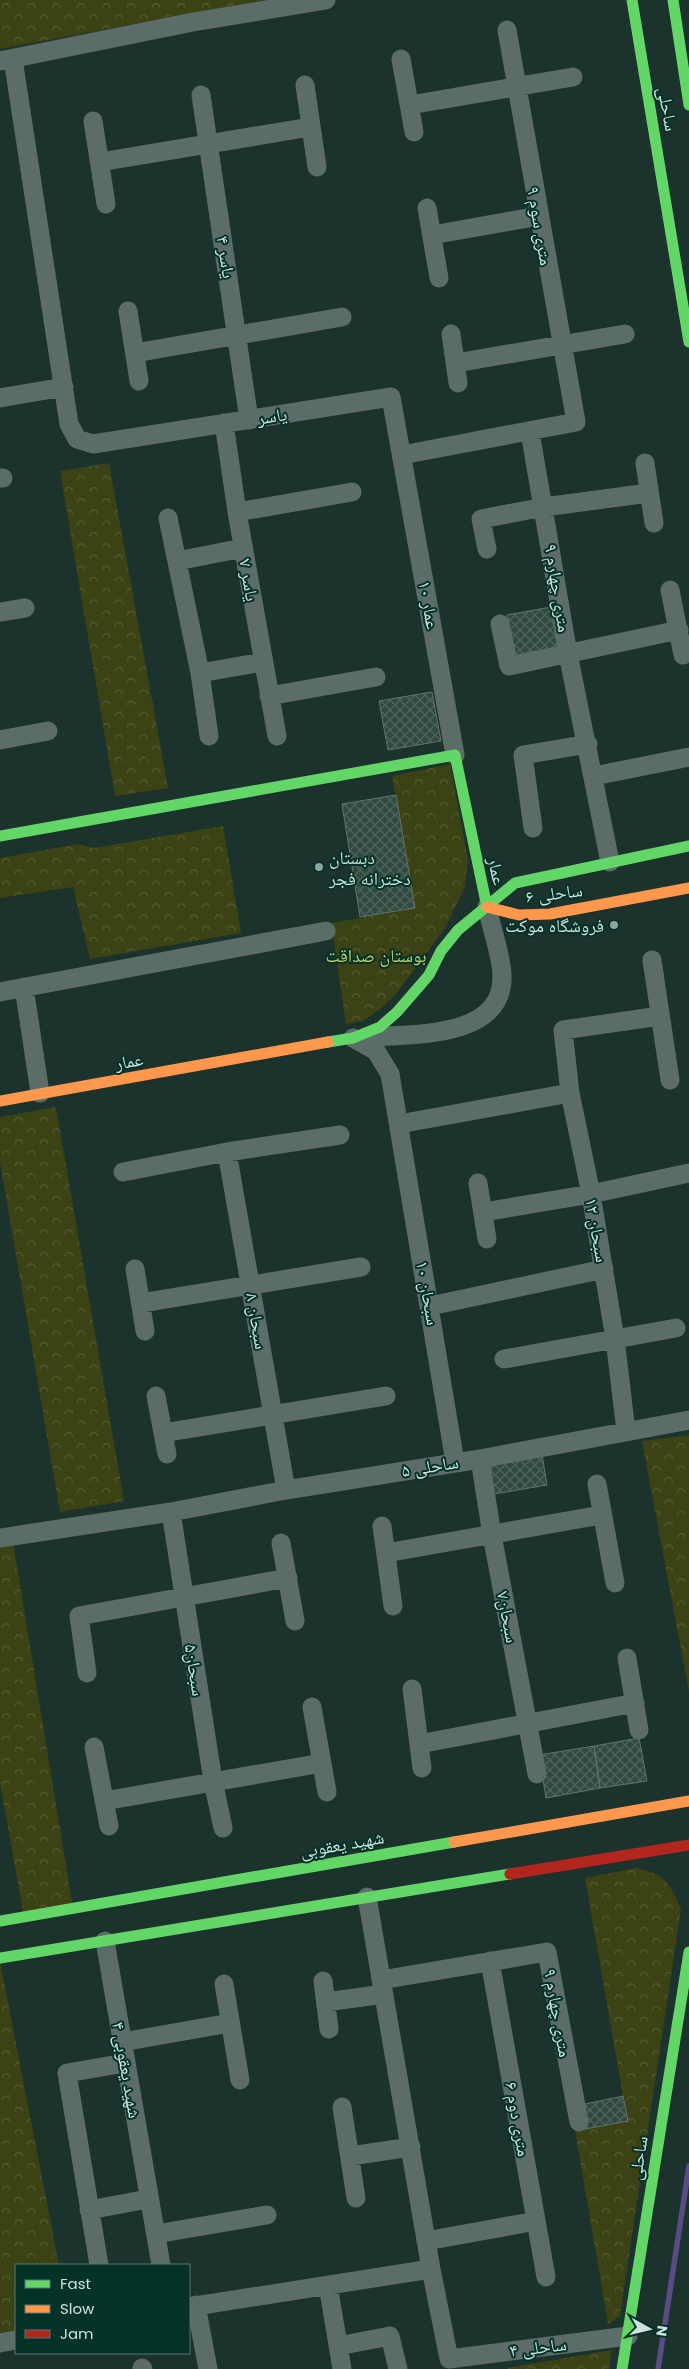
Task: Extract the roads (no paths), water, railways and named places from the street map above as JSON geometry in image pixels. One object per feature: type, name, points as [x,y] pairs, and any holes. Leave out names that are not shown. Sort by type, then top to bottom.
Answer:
[{"type":"street","points":[[0,398],[64,387],[31,177],[6,60],[193,22],[326,0]]},
{"type":"street","name":"ساحلی","points":[[632,0],[689,342]]},
{"type":"street","points":[[673,0],[689,106]]},
{"type":"street","name":"۹ متری سوم","points":[[507,30],[576,422],[530,432]]},
{"type":"street","points":[[401,59],[414,132]]},
{"type":"street","points":[[410,104],[573,77]]},
{"type":"street","points":[[305,85],[317,167]]},
{"type":"street","name":"یاسر ۴","points":[[202,95],[249,420]]},
{"type":"street","points":[[94,121],[106,204]]},
{"type":"street","points":[[100,162],[310,127]]},
{"type":"street","points":[[428,208],[439,278]]},
{"type":"street","points":[[432,235],[539,216]]},
{"type":"street","points":[[128,311],[139,381]]},
{"type":"street","points":[[135,353],[342,317]]},
{"type":"street","points":[[451,334],[458,383]]},
{"type":"street","points":[[456,363],[625,334]]},
{"type":"street","name":"یاسر","points":[[64,387],[69,424],[77,439],[93,444],[392,397],[402,455]]},
{"type":"street","name":"یاسر ۷","points":[[224,423],[268,696],[277,736]]},
{"type":"street","points":[[402,455],[530,432]]},
{"type":"street","name":"۹ متری چهارم","points":[[530,432],[568,654],[588,744],[610,862]]},
{"type":"street","name":"عمار ۱۰","points":[[402,455],[455,755]]},
{"type":"street","points":[[645,463],[654,523]]},
{"type":"street","points":[[237,512],[352,492]]},
{"type":"street","points":[[487,549],[481,518],[544,507],[648,493]]},
{"type":"street","points":[[168,518],[200,673],[209,736]]},
{"type":"street","points":[[177,561],[243,548]]},
{"type":"street","points":[[670,590],[683,655]]},
{"type":"street","points":[[0,612],[25,608]]},
{"type":"street","points":[[500,624],[509,666],[679,630]]},
{"type":"street","points":[[200,673],[263,662]]},
{"type":"street","points":[[268,696],[376,677]]},
{"type":"street","points":[[0,740],[48,731]]},
{"type":"street","points":[[533,828],[523,755],[588,744]]},
{"type":"street","points":[[0,836],[455,755]]},
{"type":"street","name":"عمار","points":[[0,1101],[353,1038],[380,1027],[397,1012],[429,974],[440,951],[458,930],[487,907],[455,755]]},
{"type":"street","points":[[594,776],[689,757]]},
{"type":"street","name":"ساحلی ۶","points":[[487,907],[515,883],[689,846]]},
{"type":"street","name":"ساحلی ۶","points":[[487,907],[519,915],[550,914],[689,888]]},
{"type":"street","points":[[353,1038],[453,1030],[478,1019],[490,1010],[501,986],[502,973],[487,907]]},
{"type":"street","points":[[0,992],[326,930]]},
{"type":"street","points":[[652,960],[670,1080]]},
{"type":"street","points":[[24,988],[40,1093]]},
{"type":"street","name":"سبحان ۱۲","points":[[626,1431],[615,1339],[591,1194],[570,1093],[563,1030],[660,1016]]},
{"type":"street","name":"سبحان ۱۰","points":[[353,1038],[376,1051],[390,1074],[455,1462]]},
{"type":"street","points":[[398,1124],[570,1093]]},
{"type":"street","points":[[123,1172],[227,1152],[340,1135]]},
{"type":"street","name":"سبحان ۸","points":[[227,1152],[286,1490]]},
{"type":"street","points":[[484,1212],[591,1194],[689,1173]]},
{"type":"street","points":[[478,1183],[487,1238]]},
{"type":"street","points":[[141,1303],[361,1267]]},
{"type":"street","points":[[135,1269],[145,1331]]},
{"type":"street","points":[[430,1306],[604,1270]]},
{"type":"street","points":[[504,1359],[676,1328]]},
{"type":"street","points":[[156,1396],[167,1454]]},
{"type":"street","points":[[163,1433],[273,1413],[386,1396]]},
{"type":"street","name":"ساحلی ۵","points":[[0,1538],[171,1512],[286,1490],[480,1459],[689,1420]]},
{"type":"street","name":"سبحان۷","points":[[480,1459],[492,1535],[537,1774]]},
{"type":"street","points":[[597,1484],[601,1515],[615,1583]]},
{"type":"street","name":"سبحان۵","points":[[171,1512],[212,1781],[223,1828]]},
{"type":"street","points":[[386,1553],[601,1515]]},
{"type":"street","points":[[382,1526],[394,1606]]},
{"type":"street","points":[[281,1543],[294,1622]]},
{"type":"street","points":[[86,1673],[79,1616],[288,1578]]},
{"type":"street","points":[[627,1658],[639,1730]]},
{"type":"street","points":[[412,1689],[422,1768]]},
{"type":"street","points":[[419,1744],[635,1703]]},
{"type":"street","points":[[312,1707],[326,1792]]},
{"type":"street","points":[[94,1747],[109,1826]]},
{"type":"street","points":[[104,1800],[322,1762]]},
{"type":"street","name":"شهید یعقوبی","points":[[0,1921],[689,1802]]},
{"type":"street","points":[[0,1958],[689,1845]]},
{"type":"street","points":[[208,2369],[192,2306],[431,2269],[367,1897]]},
{"type":"street","name":"شهید یعقوبی ۴","points":[[104,1941],[161,2264]]},
{"type":"street","name":"۹ متری چهارم","points":[[326,2002],[490,1961],[547,1952],[579,2122]]},
{"type":"street","name":"ساحلی","points":[[622,2369],[689,1952]]},
{"type":"street","name":"۶ متری دوم","points":[[490,1961],[546,2277]]},
{"type":"street","points":[[323,1981],[329,2029]]},
{"type":"street","points":[[224,1984],[240,2080]]},
{"type":"street","points":[[122,2042],[230,2023]]},
{"type":"street","points":[[99,2264],[67,2073],[125,2063]]},
{"type":"street","points":[[342,2106],[356,2198]]},
{"type":"street","points":[[350,2156],[410,2147]]},
{"type":"street","points":[[89,2210],[148,2199]]},
{"type":"street","points":[[156,2234],[266,2215]]},
{"type":"street","points":[[426,2241],[536,2221]]},
{"type":"street","name":"ساحلی ۴","points":[[431,2269],[449,2359],[628,2336]]},
{"type":"street","points":[[328,2285],[342,2369]]},
{"type":"street","points":[[338,2346],[390,2336],[398,2369]]},
{"type":"waterway","points":[[658,2369],[689,2166]]},
{"type":"place","name":"دبستان دخترانه فجر","points":[[319,867]]},
{"type":"place","name":"فروشگاه موکت","points":[[614,925]]},
{"type":"park label","name":"بوستان صداقت","points":[[376,955]]}]
